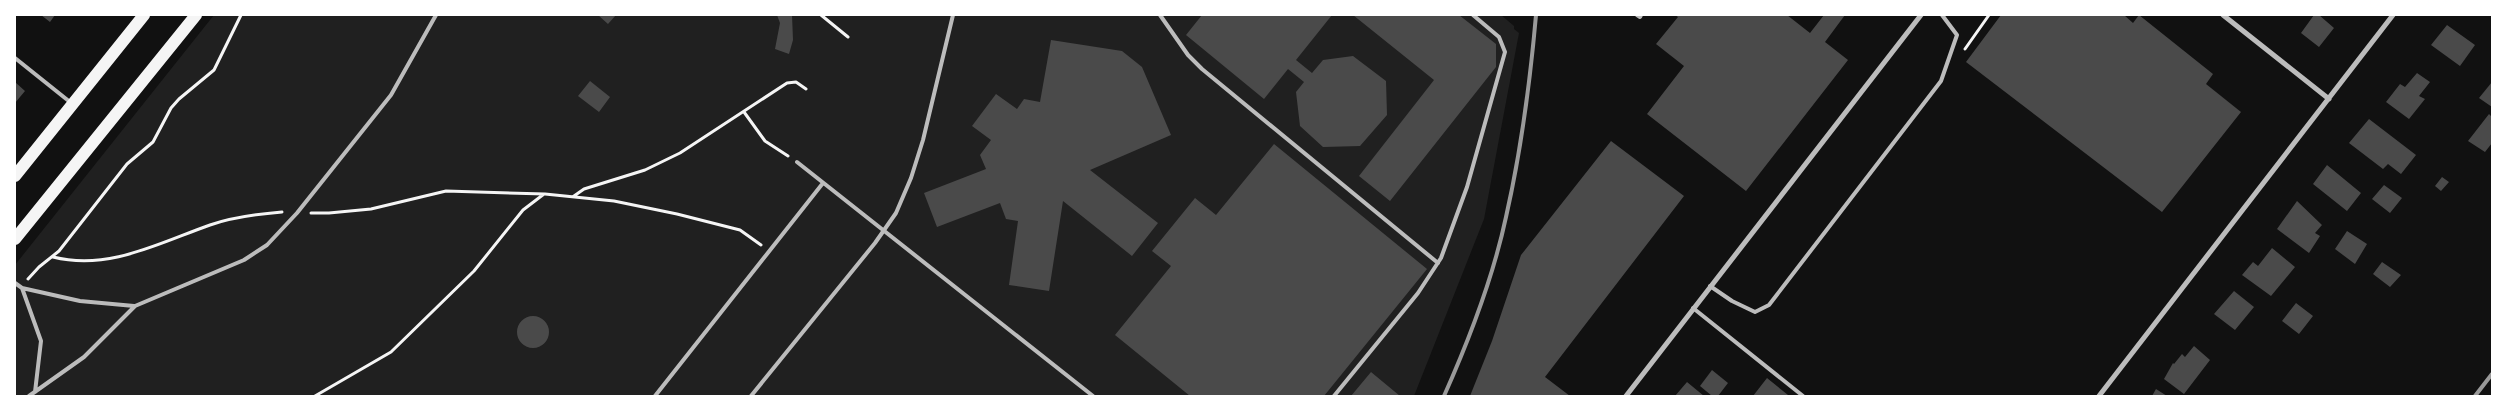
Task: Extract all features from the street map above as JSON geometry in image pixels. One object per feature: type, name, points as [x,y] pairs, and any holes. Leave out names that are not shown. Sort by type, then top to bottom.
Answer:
[{"type":"main road","points":[[15,176],[144,15]]},
{"type":"main road","points":[[15,239],[196,15]]},
{"type":"street","points":[[1626,396],[1921,15]]},
{"type":"street","points":[[2223,15],[2329,99]]},
{"type":"street","points":[[2099,396],[2393,15]]},
{"type":"lane","points":[[29,396],[84,356],[135,306],[251,256],[267,245],[297,213],[391,95],[436,15]]},
{"type":"lane","points":[[751,396],[884,231],[900,205],[917,160],[953,15]]},
{"type":"lane","points":[[1166,15],[1161,17],[1188,55],[1202,69],[1438,263]]},
{"type":"lane","points":[[1334,396],[1418,293],[1438,263],[1467,187],[1505,52],[1499,38],[1473,15]]},
{"type":"lane","points":[[1637,15],[1640,17],[1641,15]]},
{"type":"lane","points":[[1710,286],[1732,301],[1755,312],[1768,305],[1941,80],[1957,35],[1942,15]]},
{"type":"lane","points":[[15,58],[74,104]]},
{"type":"lane","points":[[797,162],[1093,396]]},
{"type":"lane","points":[[655,396],[823,183]]},
{"type":"lane","points":[[15,283],[22,288],[80,301],[135,306]]},
{"type":"lane","points":[[22,288],[41,341],[35,392]]},
{"type":"lane","points":[[1693,308],[1803,396]]},
{"type":"path","points":[[36,270],[53,257],[127,164],[156,139],[175,103],[214,70],[241,15]]},
{"type":"path","points":[[821,15],[848,37]]},
{"type":"path","points":[[574,196],[584,189],[630,175],[691,147],[787,83],[796,82],[806,89]]},
{"type":"path","points":[[744,112],[765,141],[797,162]]},
{"type":"path","points":[[53,257],[73,260],[119,258],[212,224],[264,214],[329,214],[371,209],[446,191],[574,196],[630,204],[734,228],[746,233],[769,251]]},
{"type":"path","points":[[315,396],[390,352],[474,271],[523,210],[545,194]]},
{"type":"shaded area","points":[[214,15],[1501,15],[1519,33],[1484,219],[1414,396],[15,396],[15,265]]},
{"type":"building","points":[[41,15],[55,15],[50,22]]},
{"type":"building","points":[[598,15],[616,15],[608,24]]},
{"type":"building","points":[[777,15],[792,15],[793,40],[789,54],[775,49],[780,23]]},
{"type":"building","points":[[1202,15],[1332,15],[1296,60],[1312,73],[1323,60],[1353,56],[1386,81],[1387,115],[1360,146],[1323,147],[1300,126],[1296,92],[1304,82],[1288,69],[1264,99],[1186,35]]},
{"type":"building","points":[[1353,15],[1459,15],[1496,44],[1496,67],[1390,201],[1359,176],[1434,80]]},
{"type":"building","points":[[1675,15],[1787,15],[1810,33],[1824,15],[1845,15],[1825,42],[1848,60],[1746,191],[1647,114],[1684,66],[1656,44],[1678,17]]},
{"type":"building","points":[[2001,15],[2124,15],[2133,23],[2139,15],[2213,74],[2206,84],[2241,112],[2162,212],[1966,62]]},
{"type":"building","points":[[2314,15],[2319,15],[2334,28],[2319,47],[2301,33]]},
{"type":"building","points":[[2447,25],[2475,45],[2460,66],[2431,45]]},
{"type":"building","points":[[1051,40],[1122,51],[1142,67],[1171,135],[1090,170],[1158,223],[1132,256],[1063,201],[1049,291],[1009,285],[1018,221],[1006,219],[1000,203],[937,227],[924,193],[986,169],[980,155],[991,140],[972,126],[996,94],[1017,109],[1024,99],[1040,102]]},
{"type":"building","points":[[2417,73],[2430,82],[2419,96],[2425,99],[2409,119],[2386,102],[2400,84],[2405,87]]},
{"type":"building","points":[[590,81],[610,97],[599,112],[578,96]]},
{"type":"building","points":[[15,82],[25,91],[15,103]]},
{"type":"building","points":[[2492,82],[2492,107],[2479,98]]},
{"type":"building","points":[[2489,114],[2492,117],[2492,143],[2485,152],[2468,141]]},
{"type":"building","points":[[2369,119],[2416,155],[2401,174],[2388,164],[2383,169],[2349,143]]},
{"type":"building","points":[[1611,141],[1684,196],[1545,377],[1570,396],[1470,396],[1492,341],[1521,255]]},
{"type":"building","points":[[1274,144],[1427,269],[1324,396],[1190,396],[1115,335],[1171,266],[1152,251],[1195,198],[1216,215]]},
{"type":"building","points":[[2327,165],[2361,193],[2347,211],[2313,184]]},
{"type":"building","points":[[2442,177],[2449,182],[2441,191],[2435,186]]},
{"type":"building","points":[[2384,185],[2402,198],[2390,213],[2372,199]]},
{"type":"building","points":[[2297,201],[2322,225],[2315,233],[2320,236],[2309,253],[2277,229]]},
{"type":"building","points":[[2347,231],[2367,244],[2355,264],[2335,249]]},
{"type":"building","points":[[2272,248],[2295,267],[2271,296],[2242,275],[2253,262],[2258,266]]},
{"type":"building","points":[[2382,262],[2401,275],[2390,287],[2373,274]]},
{"type":"building","points":[[2234,291],[2254,307],[2235,330],[2214,314]]},
{"type":"building","points":[[2296,303],[2313,316],[2299,334],[2282,321]]},
{"type":"building","points":[[533,316],[539,317],[544,321],[548,326],[548,338],[544,343],[539,347],[533,348],[527,347],[522,343],[518,338],[517,332],[518,326],[522,321],[527,317]]},
{"type":"building","points":[[2194,346],[2210,360],[2184,394],[2164,379],[2173,363],[2182,354],[2185,357]]},
{"type":"building","points":[[1712,370],[1728,383],[1718,396],[1712,396],[1700,386]]},
{"type":"building","points":[[1371,372],[1400,396],[1351,396]]},
{"type":"building","points":[[1767,378],[1788,395],[1753,396]]},
{"type":"building","points":[[1687,382],[1704,396],[1675,396]]},
{"type":"building","points":[[2156,389],[2167,396],[2152,396]]},
{"type":"railway","points":[[1444,396],[1480,308],[1501,240],[1521,142],[1536,15]]},
{"type":"railway","points":[[2475,396],[2492,374]]}]
